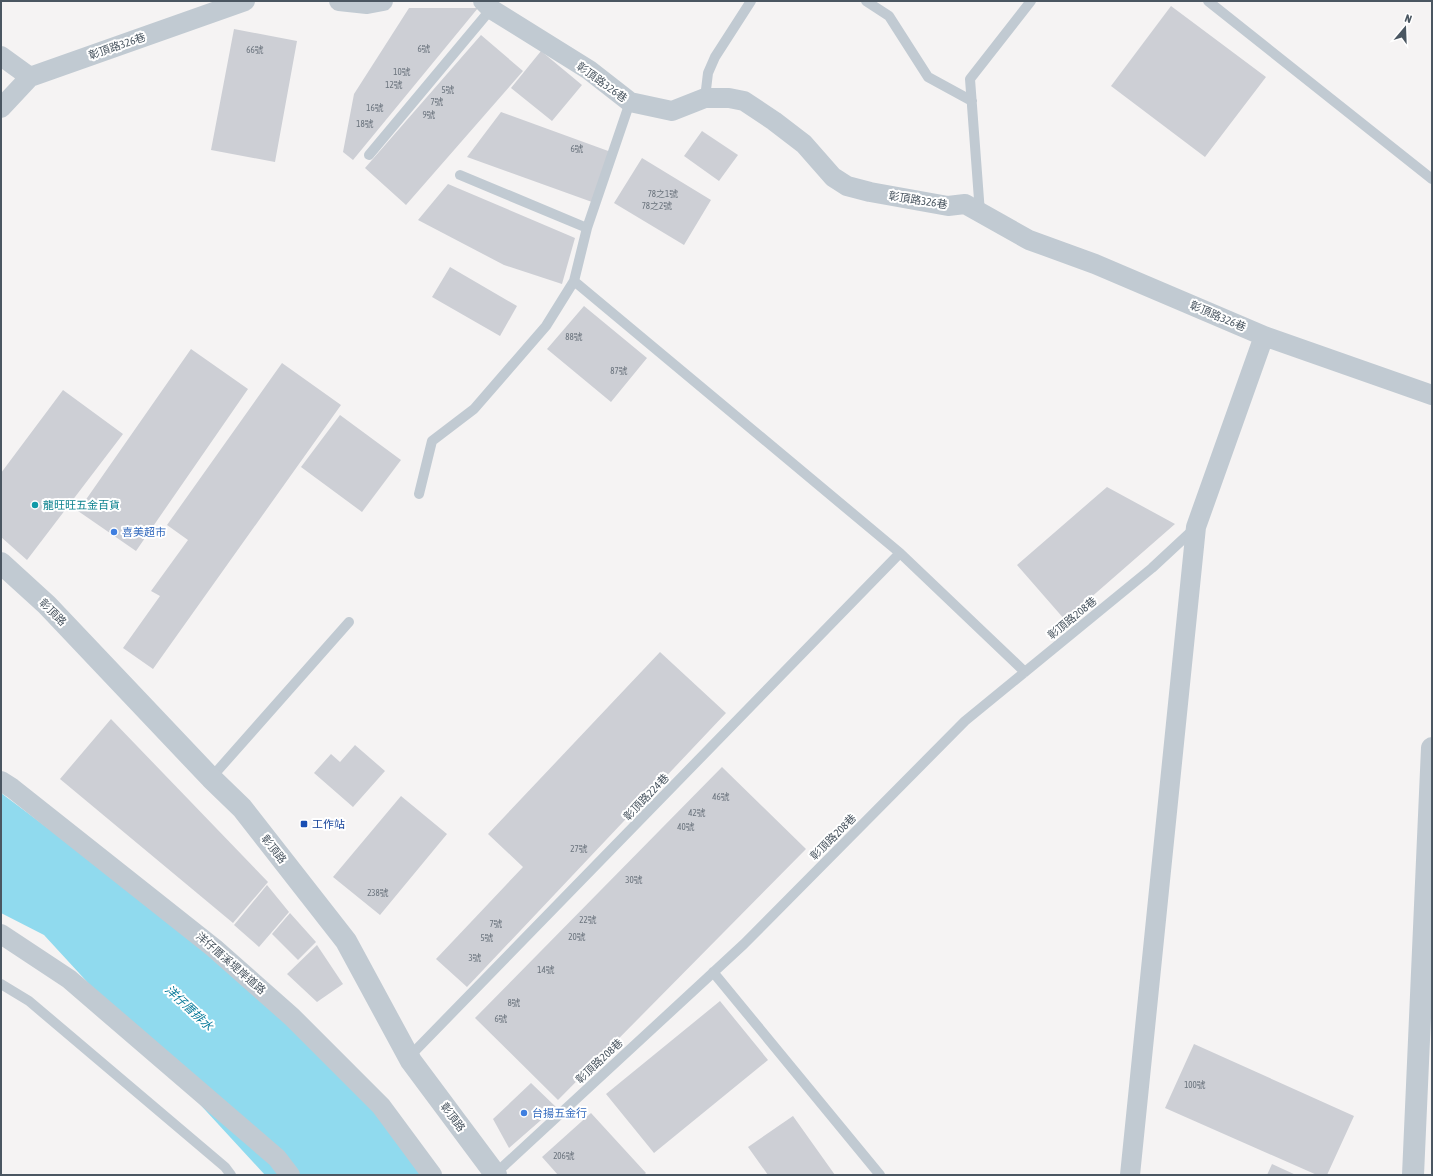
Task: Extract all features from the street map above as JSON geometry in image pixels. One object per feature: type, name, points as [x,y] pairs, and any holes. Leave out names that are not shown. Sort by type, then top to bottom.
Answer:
[{"type":"street","name":"彰頂路326巷","points":[[1,108],[30,77],[245,1]]},
{"type":"street","points":[[339,1],[367,4],[383,1]]},
{"type":"street","name":"彰頂路326巷","points":[[487,5],[589,70],[630,102],[672,111],[705,98],[730,98],[744,101],[774,121],[804,144],[833,177],[847,186],[870,192],[948,206],[965,204],[1029,240],[1095,264],[1264,336],[1432,395]]},
{"type":"street","points":[[1,56],[30,77]]},
{"type":"street","points":[[1130,1175],[1196,527],[1264,336]]},
{"type":"street","name":"彰頂路","points":[[1,563],[47,605],[211,778],[242,808],[346,941],[409,1057],[496,1175]]},
{"type":"street","points":[[1413,1175],[1432,748]]},
{"type":"street","name":"洋仔厝溪堤岸道路","points":[[1,781],[12,788],[214,948],[292,1017],[381,1106],[432,1175]]},
{"type":"street","points":[[1,934],[69,979],[277,1158],[290,1175]]},
{"type":"lane","points":[[705,98],[708,73],[714,57],[751,1]]},
{"type":"lane","points":[[866,1],[889,16],[928,77],[972,101]]},
{"type":"lane","points":[[980,213],[970,79],[1031,1]]},
{"type":"lane","points":[[1208,1],[1432,179]]},
{"type":"lane","points":[[369,155],[487,5]]},
{"type":"lane","points":[[419,494],[432,441],[474,409],[546,326],[574,282],[587,228],[630,102]]},
{"type":"lane","points":[[460,175],[587,228]]},
{"type":"lane","points":[[574,282],[900,553],[1025,672]]},
{"type":"lane","name":"彰頂路208巷","points":[[496,1175],[744,944],[965,721],[1152,568],[1196,527]]},
{"type":"lane","name":"彰頂路224巷","points":[[409,1057],[900,553]]},
{"type":"lane","points":[[211,778],[349,622]]},
{"type":"lane","points":[[713,972],[880,1175]]},
{"type":"lane","points":[[1,984],[29,1001],[225,1167],[231,1175]]},
{"type":"water","name":"洋仔厝排水","points":[[1,793],[213,952],[373,1108],[423,1175],[265,1175],[44,935],[1,913]]},
{"type":"building","points":[[1171,6],[1266,77],[1205,157],[1111,86]]},
{"type":"building","points":[[409,8],[478,8],[353,160],[343,152],[354,94]]},
{"type":"building","points":[[234,29],[297,41],[275,162],[211,150]]},
{"type":"building","points":[[481,35],[523,71],[406,205],[365,168]]},
{"type":"building","points":[[541,51],[582,85],[552,121],[511,88]]},
{"type":"building","points":[[501,112],[611,152],[592,202],[467,157]]},
{"type":"building","points":[[702,131],[738,155],[719,181],[684,156]]},
{"type":"building","points":[[642,158],[711,200],[684,245],[614,203]]},
{"type":"building","points":[[448,184],[575,238],[562,284],[504,265],[418,220]]},
{"type":"building","points":[[450,267],[517,306],[500,336],[432,297]]},
{"type":"building","points":[[584,306],[647,358],[611,402],[547,349]]},
{"type":"building","points":[[191,349],[248,389],[136,551],[78,511]]},
{"type":"building","points":[[282,363],[341,405],[153,669],[123,648],[160,596],[151,591],[188,540],[167,525]]},
{"type":"building","name":"龍旺旺五金百貨","points":[[63,390],[123,434],[27,560],[1,537],[1,473]]},
{"type":"building","points":[[340,415],[401,460],[362,512],[301,467]]},
{"type":"building","points":[[1107,487],[1175,524],[1065,620],[1017,565]]},
{"type":"building","points":[[660,652],[726,713],[467,987],[436,959],[523,867],[488,834]]},
{"type":"building","points":[[111,719],[268,882],[233,923],[60,779]]},
{"type":"building","points":[[355,745],[385,771],[353,807],[314,773],[331,754],[340,762]]},
{"type":"building","points":[[722,767],[806,849],[558,1100],[475,1018]]},
{"type":"building","points":[[401,796],[447,834],[380,915],[333,877]]},
{"type":"building","points":[[267,885],[289,912],[259,947],[234,925]]},
{"type":"building","points":[[290,913],[316,942],[298,960],[272,934]]},
{"type":"building","points":[[317,945],[343,984],[317,1002],[287,974]]},
{"type":"building","points":[[720,1001],[768,1060],[654,1153],[606,1094]]},
{"type":"building","points":[[1194,1044],[1354,1116],[1327,1175],[1317,1175],[1165,1108]]},
{"type":"building","name":"台揚五金行","points":[[531,1083],[556,1107],[509,1148],[493,1119]]},
{"type":"building","points":[[591,1113],[646,1173],[644,1175],[558,1175],[542,1157]]},
{"type":"building","points":[[793,1116],[835,1175],[768,1175],[748,1147]]},
{"type":"building","points":[[1272,1164],[1296,1175],[1267,1175]]},
{"type":"place","name":"龍旺旺五金百貨","points":[[35,505]]},
{"type":"place","name":"喜美超市","points":[[114,532]]},
{"type":"place","name":"工作站","points":[[304,824]]},
{"type":"place","name":"台揚五金行","points":[[524,1113]]}]
